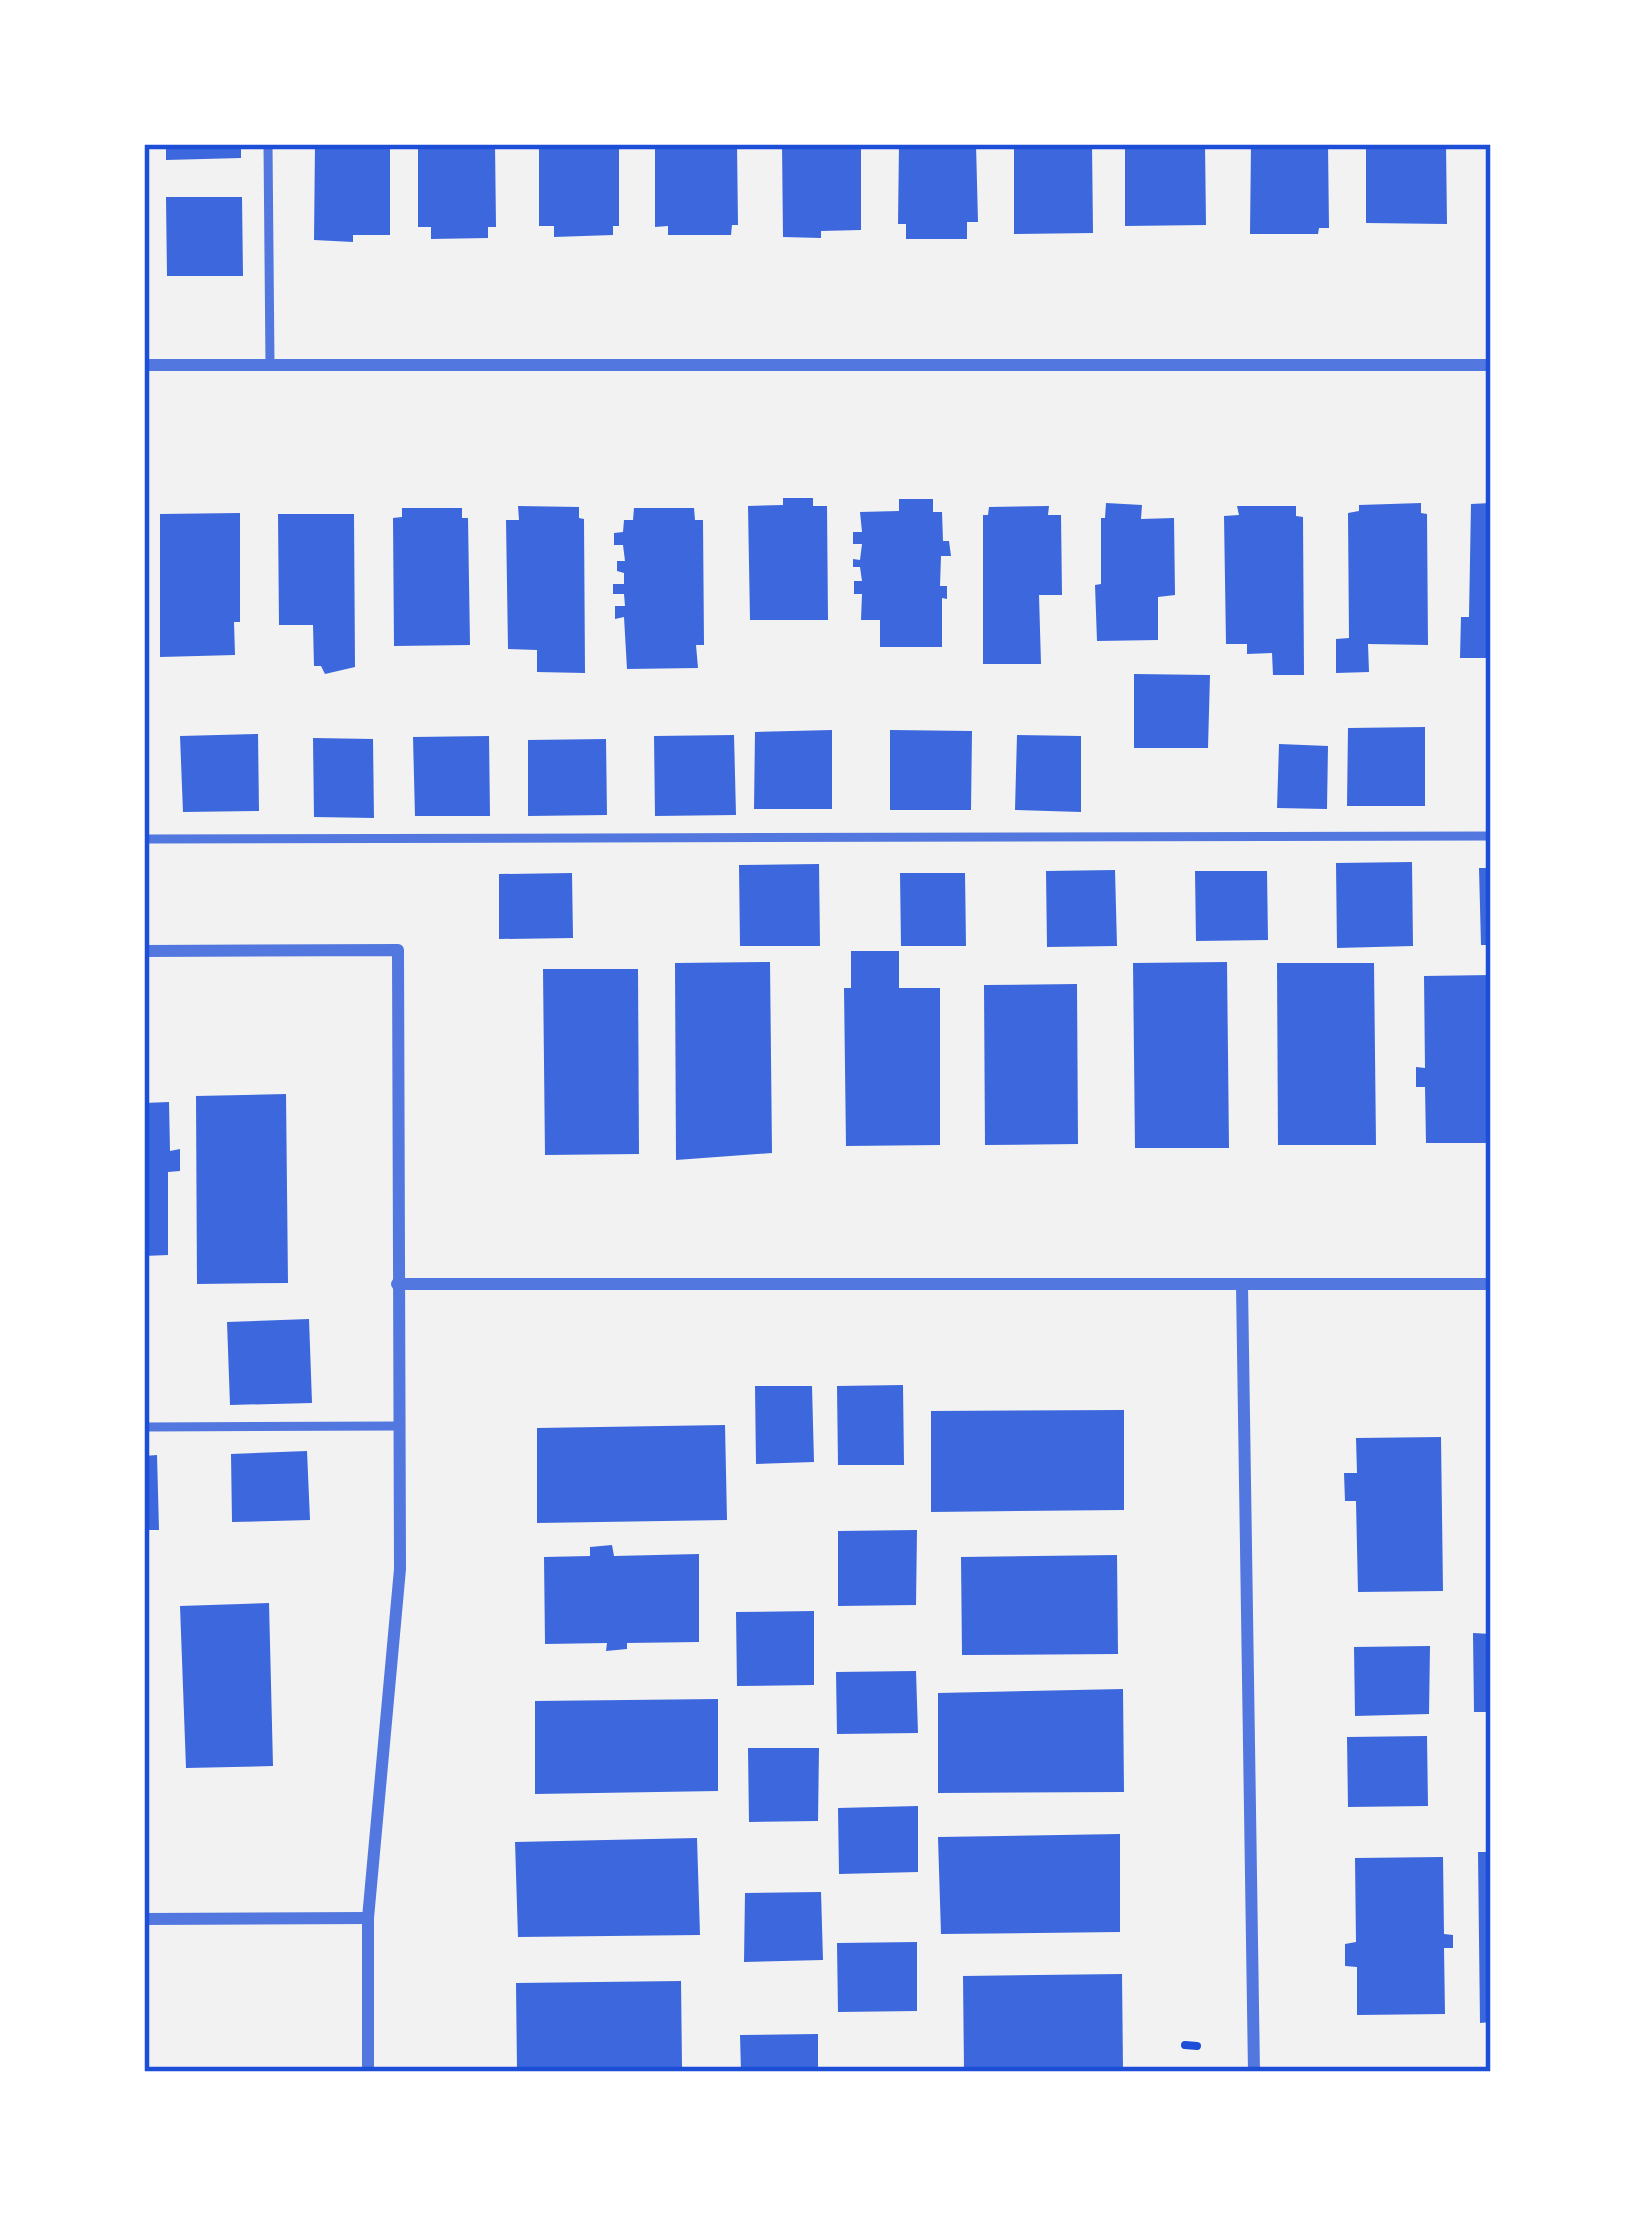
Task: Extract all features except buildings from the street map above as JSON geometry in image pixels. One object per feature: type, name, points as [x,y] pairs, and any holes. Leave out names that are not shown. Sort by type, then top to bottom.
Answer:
[{"type":"street","points":[[144,365],[1491,364]]},
{"type":"street","points":[[144,951],[398,950],[400,1569],[368,1918],[368,2072]]},
{"type":"street","points":[[397,1284],[1491,1284]]},
{"type":"street","points":[[1242,1285],[1254,2072]]},
{"type":"street","points":[[144,1919],[368,1918]]},
{"type":"lane","points":[[268,144],[270,365]]},
{"type":"lane","points":[[144,839],[1491,836]]},
{"type":"lane","points":[[144,1427],[398,1426]]},
{"type":"path","points":[[1185,2044],[1197,2046]]}]
